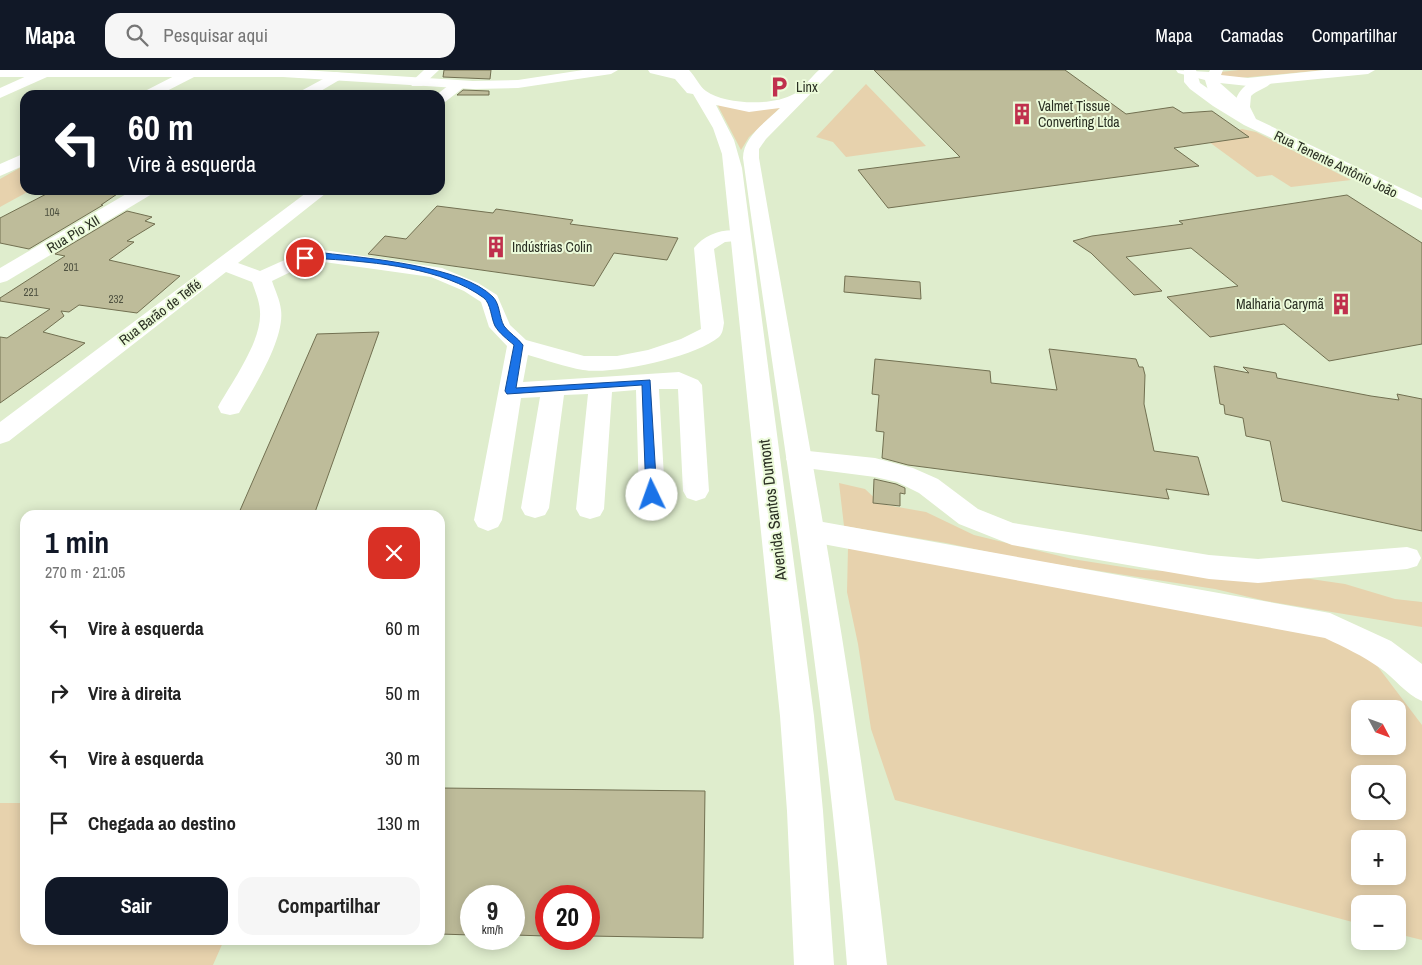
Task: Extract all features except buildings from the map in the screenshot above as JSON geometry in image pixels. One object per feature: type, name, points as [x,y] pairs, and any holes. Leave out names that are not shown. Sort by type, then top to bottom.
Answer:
[{"type":"main road","points":[[418,83],[432,70]]},
{"type":"main road","points":[[0,73],[193,72],[336,76],[458,85],[518,84],[611,70]]},
{"type":"main road","points":[[655,70],[680,76],[705,107],[727,104],[748,107],[774,106],[798,98]]},
{"type":"main road","name":"Avenida Santos Dumont","points":[[682,70],[710,106],[730,152],[797,716],[805,811],[814,965]]},
{"type":"main road","name":"Avenida Santos Dumont","points":[[827,70],[755,142],[751,149],[753,172],[844,740],[867,965]]},
{"type":"main road","points":[[1170,70],[1189,73],[1217,73],[1238,82],[1266,81],[1368,70]]},
{"type":"main road","points":[[0,94],[48,72]]},
{"type":"main road","points":[[158,90],[193,72]]},
{"type":"main road","name":"Rua Tenente Antônio João","points":[[1189,73],[1208,97],[1422,205]]},
{"type":"main road","points":[[1217,73],[1211,82],[1216,90],[1246,116]]},
{"type":"main road","points":[[312,90],[336,76]]},
{"type":"main road","points":[[1246,116],[1241,102],[1244,94],[1251,86],[1266,81]]},
{"type":"main road","points":[[445,95],[458,85]]},
{"type":"main road","points":[[0,171],[20,161]]},
{"type":"main road","name":"Rua Pio XII","points":[[0,277],[138,195]]},
{"type":"main road","name":"Rua Barão de Teffé","points":[[0,435],[314,195]]},
{"type":"main road","points":[[698,231],[720,230],[740,234]]},
{"type":"main road","points":[[223,264],[261,278],[305,258],[324,256],[379,262],[435,272],[471,286],[490,299],[500,327],[518,345],[584,363],[617,363],[652,356],[712,332],[713,323],[704,248],[711,240],[721,236],[740,234]]},
{"type":"main road","points":[[230,407],[263,346],[268,326],[271,313],[261,278]]},
{"type":"main road","points":[[488,520],[518,345]]},
{"type":"main road","points":[[510,391],[679,380],[690,385],[696,491]]},
{"type":"main road","points":[[646,382],[652,495]]},
{"type":"main road","points":[[590,509],[601,385]]},
{"type":"main road","points":[[535,508],[552,388]]},
{"type":"main road","points":[[799,458],[896,472],[910,477],[941,495],[963,513],[985,525],[1012,534],[1208,567],[1258,571],[1408,558]]},
{"type":"main road","points":[[812,531],[1330,626],[1383,651],[1409,671],[1422,686]]},
{"type":"shaded area","points":[[1239,70],[1324,70],[1240,78],[1220,76],[1220,72]]},
{"type":"shaded area","points":[[866,84],[926,146],[846,157],[833,142],[816,137]]},
{"type":"shaded area","points":[[717,104],[780,108],[749,137],[741,150]]},
{"type":"shaded area","points":[[1242,129],[1256,132],[1351,180],[1291,187],[1272,175],[1257,177],[1205,139]]},
{"type":"shaded area","points":[[20,168],[20,195],[22,195],[0,207],[0,179]]},
{"type":"shaded area","points":[[839,483],[865,489],[881,504],[926,512],[974,535],[1072,559],[1142,570],[1290,576],[1345,584],[1395,599],[1422,602],[1422,627],[1266,601],[1215,589],[1022,559],[946,543],[844,526]]},
{"type":"shaded area","points":[[848,548],[1276,624],[1341,641],[1366,651],[1403,700],[1351,700],[1351,755],[1406,755],[1406,704],[1422,725],[1422,940],[1406,936],[1406,895],[1351,895],[1351,922],[895,800],[871,729],[858,644],[847,592]]},
{"type":"shaded area","points":[[0,803],[20,803],[20,945],[222,945],[213,965],[0,965]]},
{"type":"place","name":"Linx","points":[[779,87]]},
{"type":"place","name":"Valmet Tissue Converting Ltda","points":[[1022,114]]},
{"type":"place","name":"Indústrias Colin","points":[[496,247]]},
{"type":"place","name":"Malharia Carymã","points":[[1341,304]]},
{"type":"route","points":[[305,258],[324,256],[379,262],[435,272],[471,286],[490,299],[500,327],[518,345],[510,391],[646,382],[652,495]]}]
